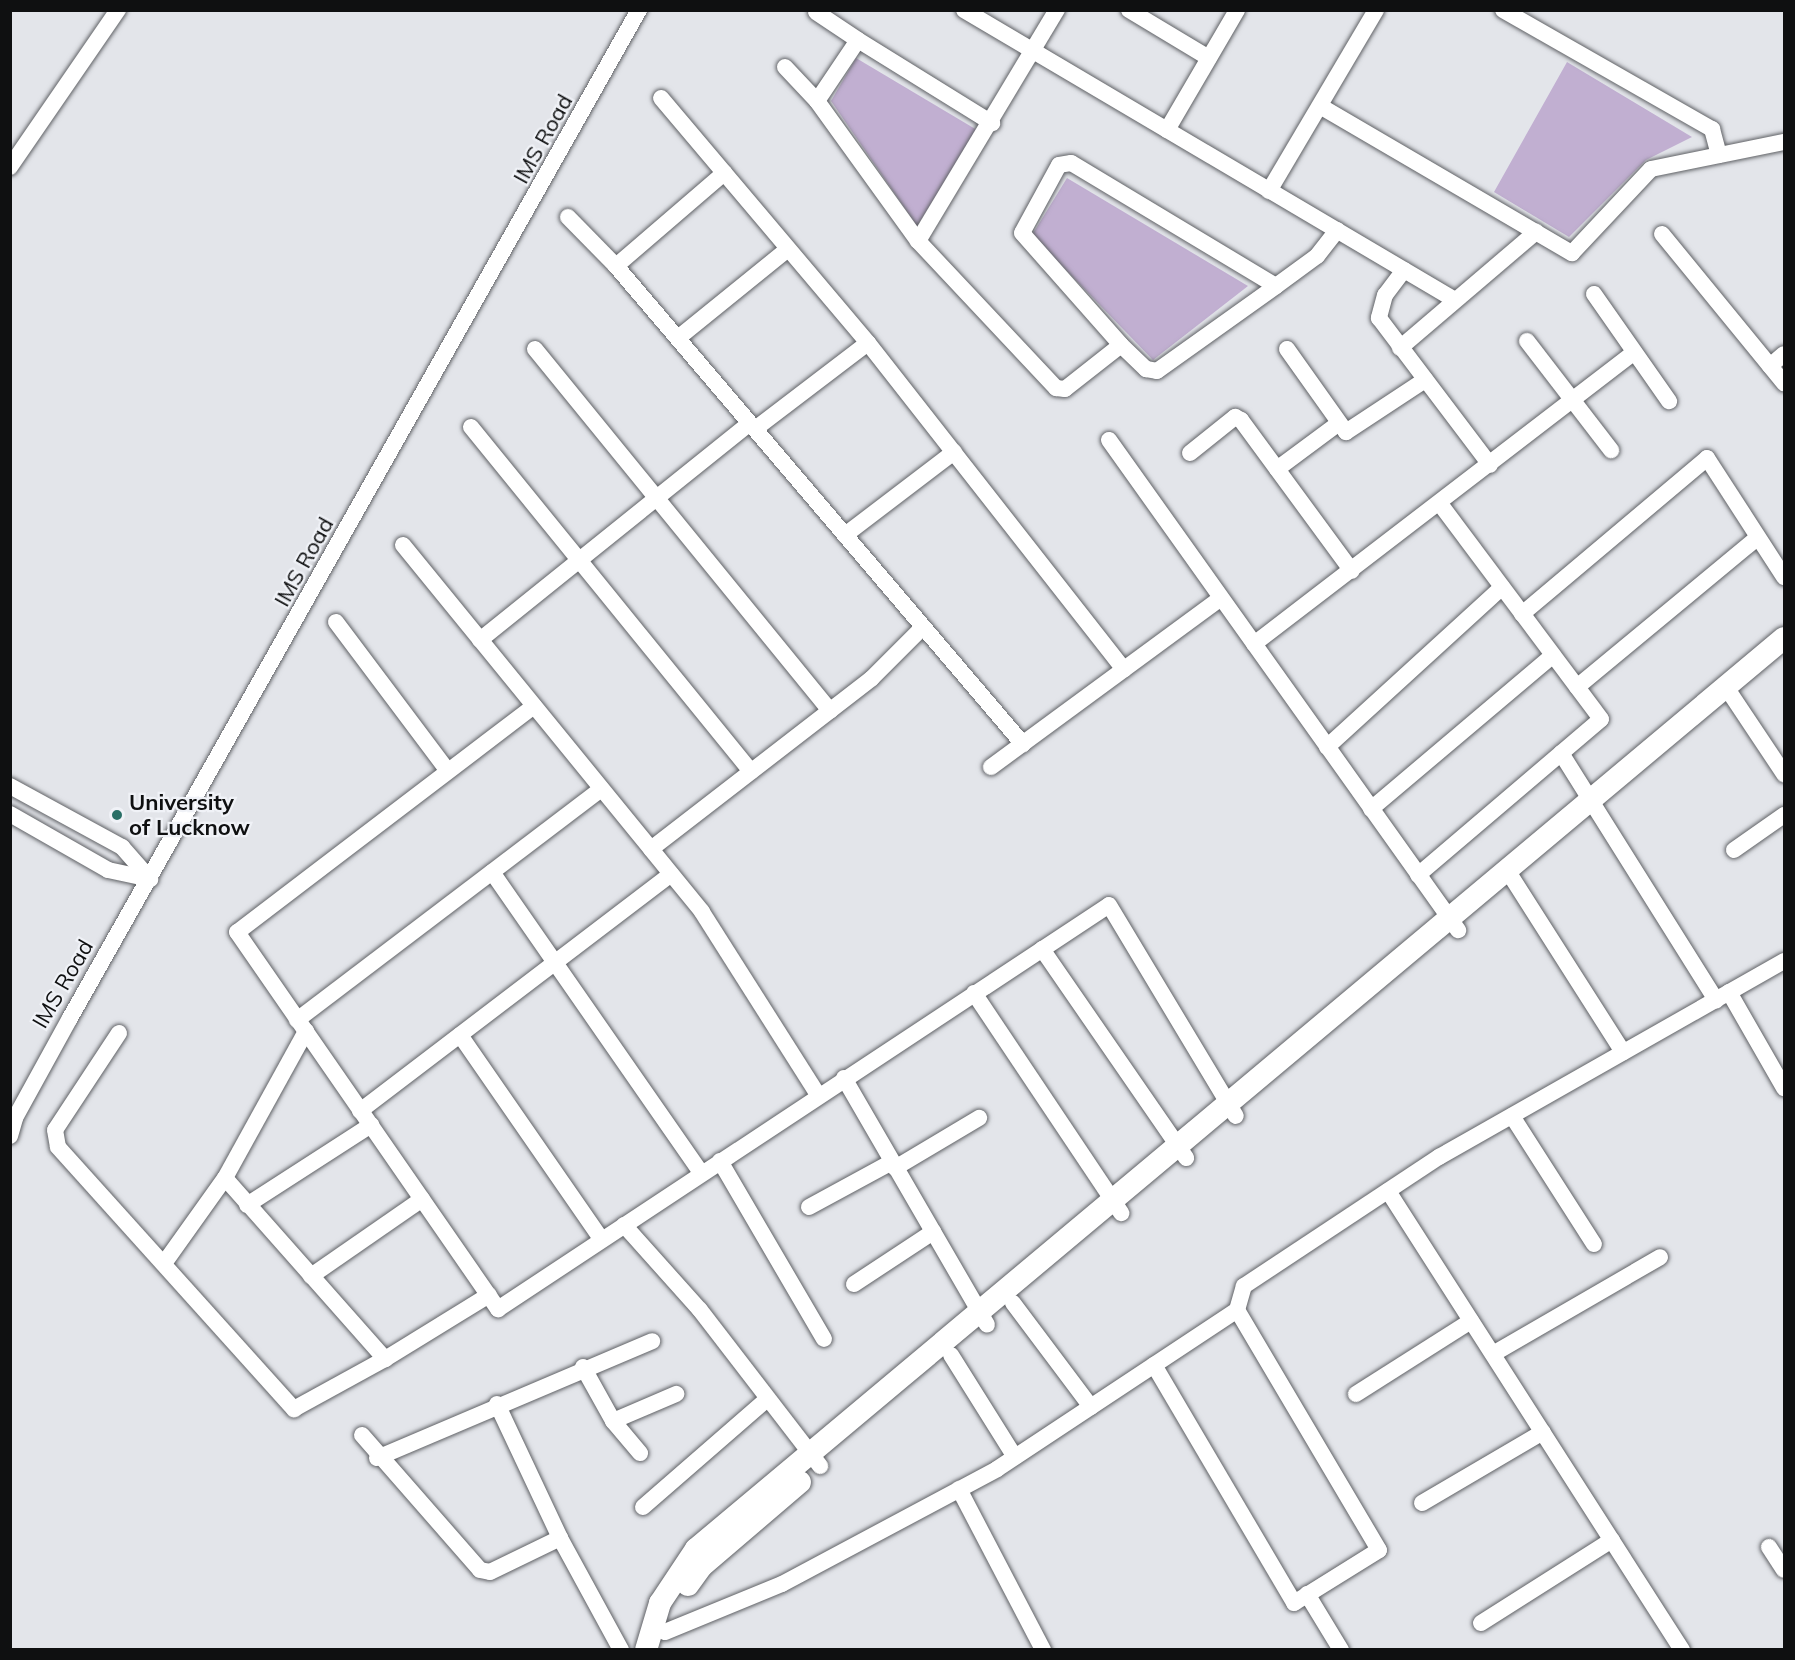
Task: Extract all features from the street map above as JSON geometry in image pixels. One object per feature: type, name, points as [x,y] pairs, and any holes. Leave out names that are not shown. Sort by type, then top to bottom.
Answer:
[{"type":"street","points":[[10,167],[118,10]]},
{"type":"street","name":"IMS Road","points":[[10,1136],[20,1108],[639,10]]},
{"type":"street","points":[[964,10],[1455,300]]},
{"type":"street","points":[[918,240],[992,123],[1057,10]]},
{"type":"street","points":[[1129,10],[1209,58]]},
{"type":"street","points":[[1167,130],[1237,10]]},
{"type":"street","points":[[1269,191],[1376,10]]},
{"type":"street","points":[[1503,10],[1712,129],[1719,155]]},
{"type":"street","points":[[816,12],[992,123]]},
{"type":"street","points":[[817,101],[858,40]]},
{"type":"street","points":[[785,67],[817,101],[918,240],[1056,388],[1065,389],[1121,345]]},
{"type":"street","points":[[660,98],[868,343],[1124,669]]},
{"type":"street","points":[[1320,106],[1572,253],[1651,169],[1785,142]]},
{"type":"street","points":[[1276,286],[1071,163],[1059,165],[1022,233],[1121,345],[1146,369],[1157,371],[1276,286],[1317,256],[1337,230]]},
{"type":"street","points":[[616,266],[724,173]]},
{"type":"street","points":[[568,217],[616,266],[1023,744]]},
{"type":"street","points":[[1400,348],[1536,232]]},
{"type":"street","points":[[1662,234],[1785,383]]},
{"type":"street","points":[[678,338],[788,249]]},
{"type":"street","points":[[1404,270],[1385,295],[1379,318],[1490,465]]},
{"type":"street","points":[[1594,294],[1633,353],[1669,401]]},
{"type":"street","points":[[1527,341],[1611,450]]},
{"type":"street","points":[[480,640],[656,498],[868,343]]},
{"type":"street","points":[[535,349],[830,711]]},
{"type":"street","points":[[1287,350],[1339,423],[1351,432],[1425,380]]},
{"type":"street","points":[[1254,644],[1440,504],[1633,353]]},
{"type":"street","points":[[1770,366],[1785,354]]},
{"type":"street","points":[[1190,453],[1235,417],[1277,469],[1352,571]]},
{"type":"street","points":[[1277,469],[1339,423]]},
{"type":"street","points":[[471,426],[581,558],[751,772]]},
{"type":"street","points":[[1109,440],[1453,924]]},
{"type":"street","points":[[845,535],[954,452]]},
{"type":"street","points":[[1522,614],[1701,459],[1707,458],[1757,538],[1785,577]]},
{"type":"street","points":[[1418,875],[1601,719],[1440,504]]},
{"type":"street","points":[[1577,687],[1757,538]]},
{"type":"street","points":[[403,545],[702,912],[818,1095]]},
{"type":"street","points":[[1327,747],[1502,587]]},
{"type":"street","points":[[991,767],[1221,598]]},
{"type":"street","points":[[336,622],[448,771]]},
{"type":"street","points":[[651,849],[872,678],[923,627]]},
{"type":"street","points":[[662,1641],[678,1598],[702,1566],[815,1460],[1730,692],[1785,638]]},
{"type":"street","points":[[1371,809],[1553,655]]},
{"type":"street","points":[[1730,692],[1785,656]]},
{"type":"street","points":[[1730,692],[1785,774]]},
{"type":"street","points":[[534,706],[237,933],[498,1309],[818,1095],[1109,905],[1232,1110]]},
{"type":"street","points":[[1561,753],[1785,1088]]},
{"type":"street","points":[[10,786],[122,847],[150,879]]},
{"type":"street","points":[[165,1262],[225,1178],[302,1026],[492,872],[601,789]]},
{"type":"street","points":[[10,814],[108,870],[150,879]]},
{"type":"street","points":[[1734,850],[1785,815]]},
{"type":"street","points":[[492,872],[557,961],[701,1173]]},
{"type":"street","points":[[360,1111],[671,874]]},
{"type":"street","points":[[1511,875],[1623,1052]]},
{"type":"street","points":[[1042,949],[1182,1152]]},
{"type":"street","points":[[662,1641],[782,1584],[1015,1457],[1237,1310],[1244,1286],[1388,1191],[1512,1116],[1785,961]]},
{"type":"street","points":[[974,993],[1116,1208]]},
{"type":"street","points":[[119,1032],[55,1130],[58,1147],[165,1262],[294,1409],[385,1359],[489,1295]]},
{"type":"street","points":[[460,1035],[602,1240]]},
{"type":"street","points":[[844,1078],[983,1319]]},
{"type":"street","points":[[1512,1116],[1594,1244]]},
{"type":"street","points":[[809,1207],[979,1118]]},
{"type":"street","points":[[247,1205],[371,1125]]},
{"type":"street","points":[[720,1161],[824,1339]]},
{"type":"street","points":[[225,1178],[385,1359]]},
{"type":"street","points":[[1388,1191],[1682,1650]]},
{"type":"street","points":[[311,1276],[422,1199]]},
{"type":"street","points":[[646,1650],[660,1603],[696,1549],[951,1355],[983,1319],[1014,1303],[1116,1208]]},
{"type":"street","points":[[624,1225],[700,1310],[766,1400],[815,1460]]},
{"type":"street","points":[[854,1284],[933,1232]]},
{"type":"street","points":[[1493,1354],[1660,1257]]},
{"type":"street","points":[[1014,1303],[1091,1407]]},
{"type":"street","points":[[1154,1365],[1294,1603],[1379,1550],[1237,1310]]},
{"type":"street","points":[[1356,1394],[1471,1321]]},
{"type":"street","points":[[377,1458],[583,1366],[651,1341]]},
{"type":"street","points":[[951,1355],[1015,1457]]},
{"type":"street","points":[[583,1366],[613,1421],[640,1453]]},
{"type":"street","points":[[613,1421],[676,1394]]},
{"type":"street","points":[[643,1507],[766,1400]]},
{"type":"street","points":[[497,1404],[560,1538],[621,1650]]},
{"type":"street","points":[[1422,1503],[1543,1432]]},
{"type":"street","points":[[362,1435],[377,1458],[480,1570],[490,1572],[560,1538]]},
{"type":"street","points":[[959,1489],[1043,1650]]},
{"type":"street","points":[[1481,1623],[1612,1540]]},
{"type":"street","points":[[1769,1547],[1785,1570]]},
{"type":"street","points":[[1307,1594],[1338,1645],[1320,1650]]},
{"type":"shaded area","points":[[856,58],[977,130],[917,226],[831,101]]},
{"type":"shaded area","points":[[1567,62],[1692,137],[1646,160],[1569,237],[1494,192]]},
{"type":"shaded area","points":[[1067,178],[1248,286],[1153,360],[1032,235]]},
{"type":"place","name":"University of Lucknow","points":[[117,815]]}]
